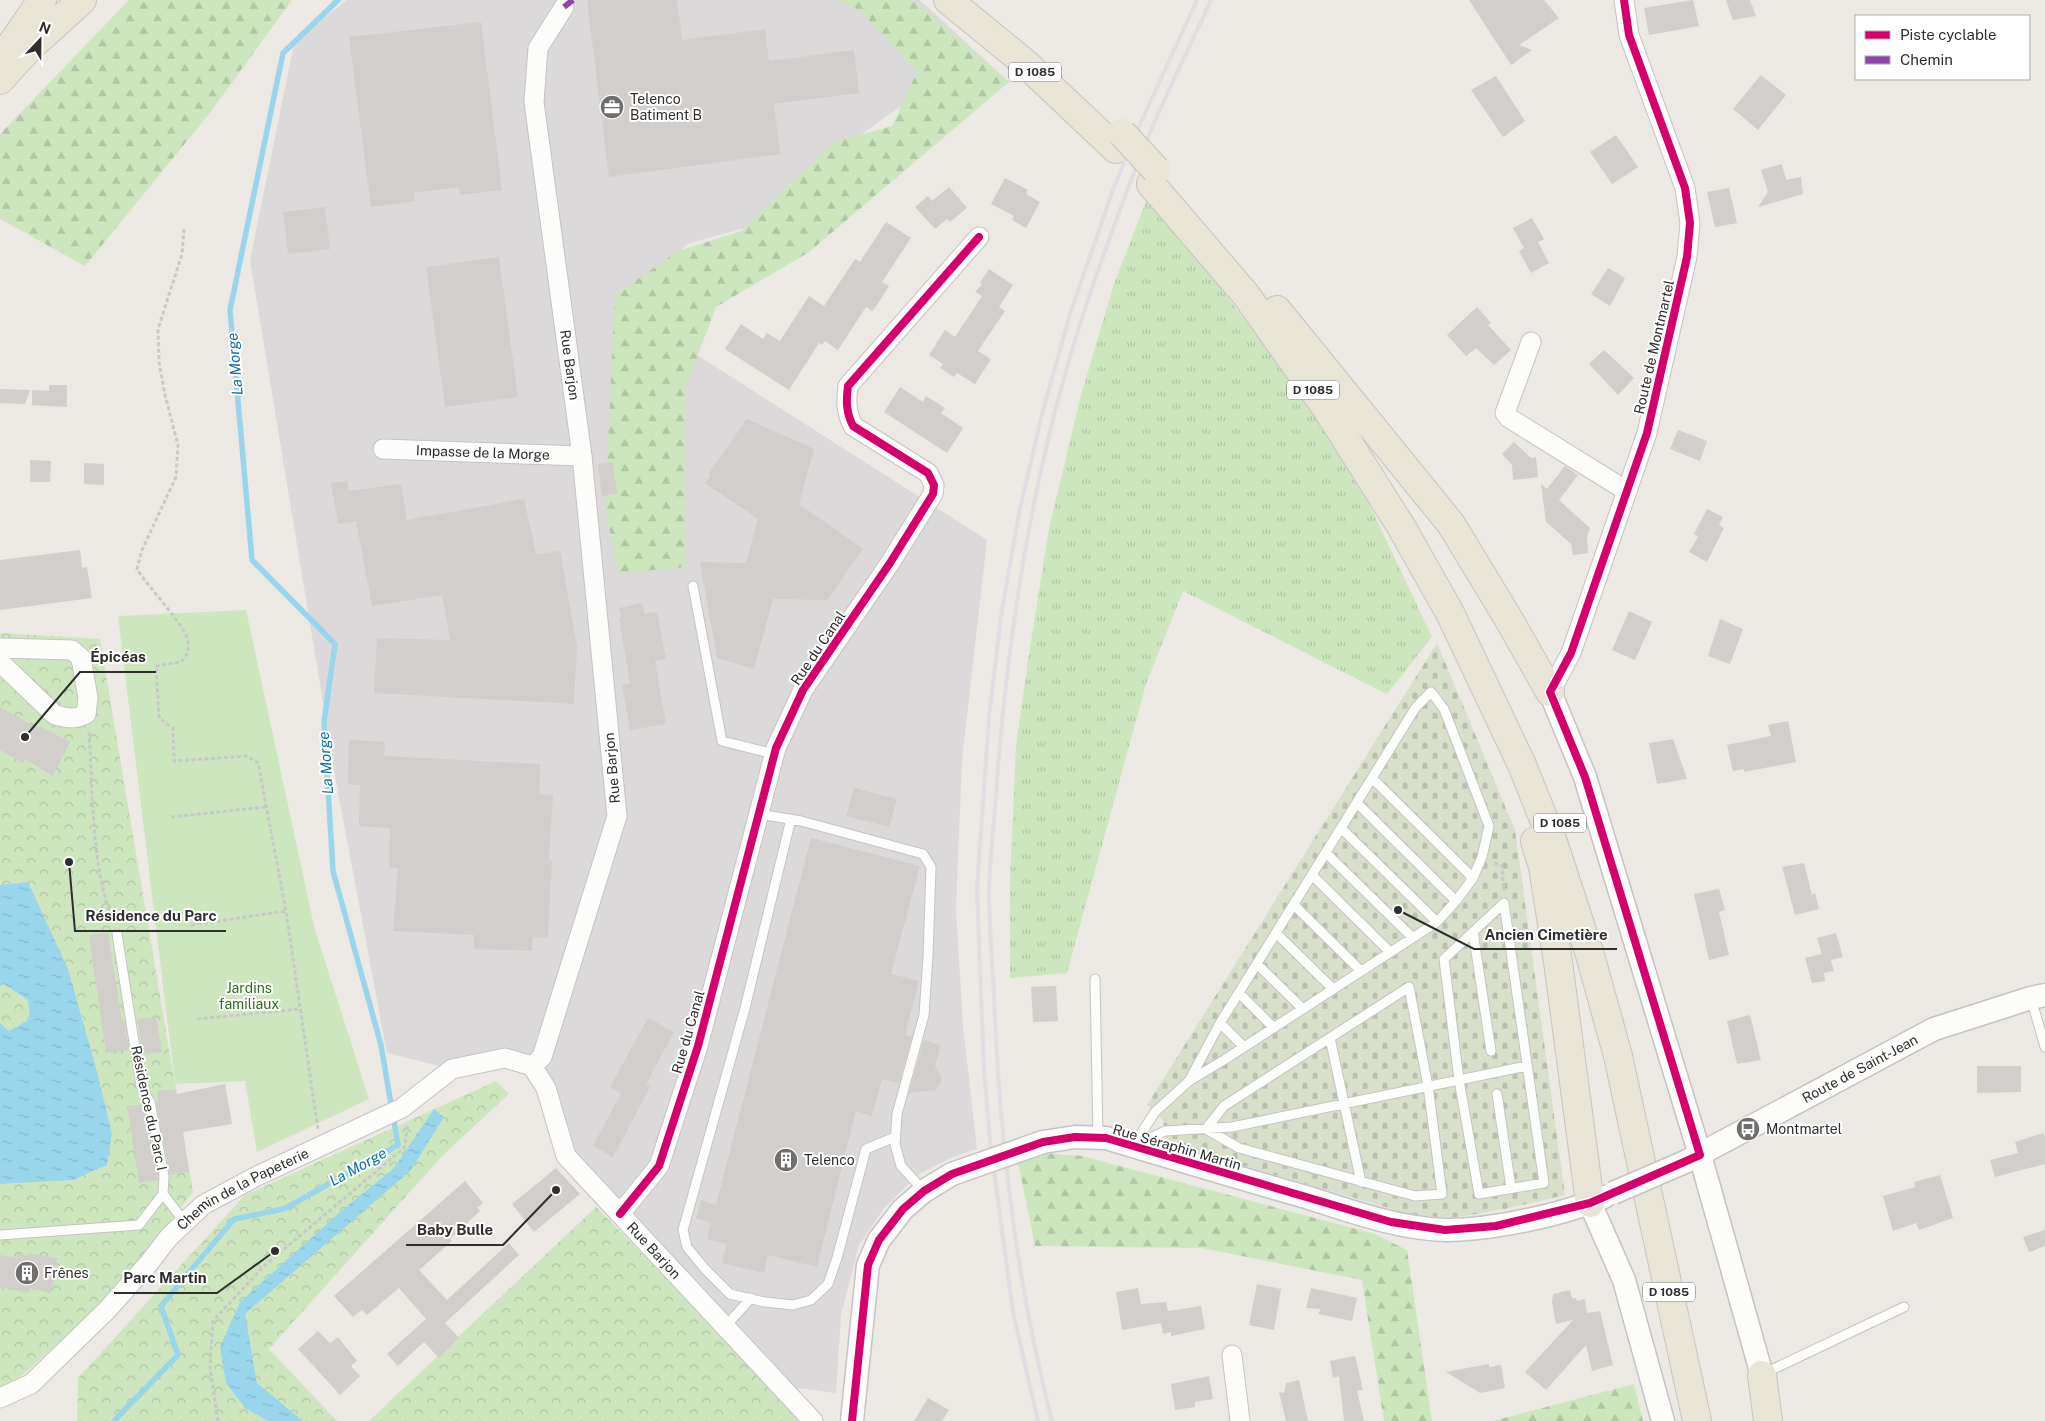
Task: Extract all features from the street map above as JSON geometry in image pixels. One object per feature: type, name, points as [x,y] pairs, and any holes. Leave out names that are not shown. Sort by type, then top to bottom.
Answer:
[{"type":"main road","points":[[0,61],[42,0]]},
{"type":"main road","points":[[0,80],[30,47],[82,0]]},
{"type":"main road","name":"D 1085","points":[[948,0],[1119,141]]},
{"type":"main road","name":"D 1085","points":[[972,0],[1035,53],[1257,286],[1338,401],[1414,520],[1463,606],[1510,703],[1566,837],[1604,951],[1632,1052],[1712,1421]]},
{"type":"main road","name":"D 1085","points":[[1154,177],[1246,295],[1327,409],[1402,528],[1450,613],[1522,765],[1553,842],[1590,955],[1618,1056],[1697,1421]]},
{"type":"main road","points":[[1257,286],[1452,524],[1550,692]]},
{"type":"main road","points":[[1450,613],[1513,770],[1543,866],[1558,962],[1602,1198]]},
{"type":"main road","points":[[1762,1375],[1768,1421]]},
{"type":"street","name":"Route de Montmartel","points":[[1550,692],[1571,653],[1647,432],[1687,257],[1690,223],[1685,188],[1630,35],[1624,0]]},
{"type":"street","name":"Rue Barjon","points":[[564,7],[538,48],[534,102],[582,456],[617,816],[542,1057],[532,1066],[546,1088],[566,1156],[813,1421]]},
{"type":"street","name":"Rue du Canal","points":[[620,1214],[659,1166],[698,1046],[774,754],[803,690],[890,563],[933,494],[934,485],[928,474],[853,426],[848,415],[846,400],[848,386],[979,237]]},
{"type":"street","points":[[1531,342],[1505,413],[1509,418],[1627,491]]},
{"type":"street","name":"Impasse de la Morge","points":[[383,449],[582,456]]},
{"type":"street","points":[[0,648],[72,650],[81,658],[88,698],[86,714],[78,718],[66,718],[55,714],[0,662]]},
{"type":"street","points":[[1550,692],[1585,777],[1692,1159],[1762,1375]]},
{"type":"street","name":"Route de Saint-Jean","points":[[1602,1198],[1692,1159],[1934,1029],[2038,997]]},
{"type":"street","name":"Chemin de la Papeterie","points":[[0,1398],[31,1384],[107,1310],[149,1263],[169,1237],[202,1205],[255,1177],[404,1106],[452,1069],[505,1058],[532,1066]]},
{"type":"street","name":"Rue Séraphin Martin","points":[[852,1421],[868,1265],[879,1240],[903,1209],[924,1191],[952,1174],[1042,1142],[1075,1137],[1106,1138],[1391,1222],[1445,1230],[1496,1226],[1602,1198]]},
{"type":"street","points":[[1602,1198],[1663,1421]]},
{"type":"street","points":[[1232,1355],[1240,1421]]},
{"type":"lane","points":[[692,586],[722,741],[774,754]]},
{"type":"lane","points":[[1133,1146],[1155,1112],[1188,1082],[1437,922],[1473,878],[1482,858],[1489,826],[1444,709],[1431,692],[1416,708],[1372,778],[1220,1023],[1188,1082]]},
{"type":"lane","points":[[1372,778],[1473,878]]},
{"type":"lane","points":[[1357,803],[1456,901]]},
{"type":"lane","points":[[758,814],[791,819],[923,854],[931,867],[924,1015],[897,1114],[895,1137],[901,1166],[924,1191]]},
{"type":"lane","points":[[791,819],[745,1008],[682,1230],[687,1248],[730,1294],[793,1306],[811,1300],[828,1284],[837,1258],[866,1149],[895,1137]]},
{"type":"lane","points":[[1341,828],[1437,922]]},
{"type":"lane","points":[[1326,852],[1412,937]]},
{"type":"lane","points":[[1312,875],[1390,952]]},
{"type":"lane","points":[[1504,903],[1544,1183],[1479,1194],[1459,1080],[1444,959],[1504,903]]},
{"type":"lane","points":[[1294,905],[1361,971]]},
{"type":"lane","points":[[1473,932],[1491,1051]]},
{"type":"lane","points":[[1276,933],[1333,989]]},
{"type":"lane","name":"Résidence du Parc I","points":[[118,934],[141,1086],[150,1102],[164,1176],[163,1194]]},
{"type":"lane","points":[[1257,964],[1303,1009]]},
{"type":"lane","points":[[1095,979],[1098,1138]]},
{"type":"lane","points":[[1409,987],[1428,1086],[1442,1194],[1415,1196],[1361,1182],[1239,1148],[1206,1129],[1224,1106],[1409,987]]},
{"type":"lane","points":[[1239,993],[1274,1028]]},
{"type":"lane","points":[[2038,997],[2045,1047]]},
{"type":"lane","points":[[1220,1023],[1244,1047]]},
{"type":"lane","points":[[1330,1038],[1361,1182]]},
{"type":"lane","points":[[1133,1146],[1165,1131],[1232,1127],[1527,1066]]},
{"type":"lane","points":[[1497,1094],[1511,1188]]},
{"type":"lane","points":[[0,1235],[139,1225],[163,1194],[184,1221]]},
{"type":"lane","points":[[725,1326],[751,1298]]},
{"type":"lane","points":[[1762,1375],[1904,1307]]},
{"type":"path","points":[[184,229],[182,254],[158,330],[158,362],[178,445],[176,476],[142,550],[137,569],[146,584],[179,624],[188,640],[188,654],[181,662],[156,666],[160,718],[173,728],[174,761],[247,756],[258,763],[286,911],[320,1146]]},
{"type":"path","points":[[87,705],[98,860],[106,904],[118,934]]},
{"type":"path","points":[[171,817],[265,807]]},
{"type":"path","points":[[1482,858],[1502,866],[1504,903]]},
{"type":"path","points":[[191,925],[286,911]]},
{"type":"path","points":[[197,1019],[300,1009]]},
{"type":"path","points":[[218,1421],[210,1367],[213,1321],[264,1266],[404,1148],[408,1134],[404,1106]]},
{"type":"shaded area","points":[[347,0],[920,0],[1009,82],[946,74],[849,143],[769,221],[687,244],[650,284],[636,316],[987,540],[962,760],[956,909],[963,1026],[977,1149],[955,1156],[919,1174],[885,1207],[859,1245],[841,1315],[836,1393],[780,1386],[566,1156],[532,1066],[452,1069],[387,1053],[337,787],[250,260],[295,39]]},
{"type":"green space","points":[[129,0],[292,0],[209,114],[85,266],[0,219],[0,134]]},
{"type":"green space","points":[[840,0],[911,0],[927,11],[1009,82],[809,252],[716,307],[685,389],[685,567],[619,573],[605,510],[615,295],[678,251],[741,231],[834,142],[892,126],[917,72],[860,11]]},
{"type":"green space","points":[[1148,196],[1204,266],[1345,453],[1432,637],[1387,694],[1183,591],[1146,684],[1067,973],[1010,978],[1010,882],[1016,746],[1049,528],[1081,395],[1114,284]]},
{"type":"green space","name":"Jardins familiaux","points":[[246,610],[315,930],[369,1099],[257,1152],[245,1081],[175,1084],[118,616]]},
{"type":"green space","points":[[0,633],[100,639],[193,1192],[113,1294],[20,1377],[0,1388]]},
{"type":"green space","points":[[1437,643],[1515,830],[1565,1195],[1505,1209],[1447,1218],[1409,1214],[1166,1143],[1163,1120],[1147,1105]]},
{"type":"green space","points":[[496,1081],[509,1094],[442,1156],[269,1349],[337,1421],[77,1421],[78,1378],[245,1195]]},
{"type":"green space","points":[[1041,1153],[1082,1156],[1375,1234],[1407,1250],[1432,1421],[1384,1421],[1362,1280],[1202,1248],[1035,1246],[1018,1162]]},
{"type":"green space","points":[[596,1207],[808,1421],[369,1421]]},
{"type":"green space","points":[[1634,1384],[1643,1421],[1493,1421]]},
{"type":"water","points":[[28,882],[68,969],[112,1133],[107,1165],[73,1180],[0,1184],[0,1023],[9,1031],[30,1019],[28,1000],[4,984],[0,986],[0,885]]},
{"type":"water","points":[[434,1109],[444,1117],[411,1170],[245,1314],[257,1383],[303,1421],[268,1421],[245,1408],[226,1383],[220,1347],[240,1302],[340,1212],[394,1168]]},
{"type":"building","points":[[587,0],[677,0],[682,40],[765,29],[769,61],[854,50],[859,93],[774,104],[780,154],[609,177]]},
{"type":"building","points":[[1469,0],[1544,0],[1559,18],[1519,45],[1532,50],[1511,65]]},
{"type":"building","points":[[1693,0],[1699,26],[1649,35],[1644,8]]},
{"type":"building","points":[[1726,0],[1750,0],[1756,16],[1733,20]]},
{"type":"building","points":[[481,22],[502,190],[460,195],[459,187],[414,193],[415,201],[371,207],[349,37]]},
{"type":"building","points":[[1761,75],[1786,95],[1758,130],[1733,109]]},
{"type":"building","points":[[1496,76],[1525,121],[1503,137],[1471,90]]},
{"type":"building","points":[[1616,135],[1638,167],[1612,184],[1590,152]]},
{"type":"building","points":[[1782,164],[1786,180],[1801,177],[1803,194],[1758,207],[1768,192],[1761,170]]},
{"type":"building","points":[[1005,178],[1028,190],[1026,194],[1040,202],[1026,228],[1012,220],[1014,216],[991,204]]},
{"type":"building","points":[[949,187],[967,208],[950,222],[947,219],[935,229],[915,207],[928,196],[932,201]]},
{"type":"building","points":[[1729,188],[1737,223],[1715,227],[1707,192]]},
{"type":"building","points":[[325,207],[330,249],[288,254],[283,212]]},
{"type":"building","points":[[1532,218],[1544,239],[1538,242],[1549,263],[1531,273],[1519,251],[1524,248],[1513,228]]},
{"type":"building","points":[[886,222],[911,238],[882,282],[889,286],[873,311],[866,307],[838,350],[825,341],[822,345],[819,343],[789,390],[725,349],[741,324],[763,339],[767,333],[780,341],[809,296],[824,306],[855,259],[860,262]]},
{"type":"building","points":[[499,257],[518,397],[445,407],[426,267]]},
{"type":"building","points":[[1608,268],[1625,278],[1610,306],[1591,294]]},
{"type":"building","points":[[989,269],[1013,285],[999,307],[1005,311],[978,351],[991,359],[975,384],[957,373],[954,377],[940,368],[943,364],[929,355],[945,330],[955,337],[982,296],[975,292],[982,284],[980,282]]},
{"type":"building","points":[[1477,307],[1491,323],[1488,325],[1511,350],[1494,365],[1476,348],[1466,356],[1447,335]]},
{"type":"building","points":[[1604,350],[1634,378],[1618,395],[1589,364]]},
{"type":"building","points":[[49,385],[67,385],[67,407],[32,405],[32,390],[49,391]]},
{"type":"building","points":[[900,387],[923,402],[926,396],[945,408],[941,413],[963,428],[947,453],[884,412]]},
{"type":"building","points":[[0,389],[30,390],[25,404],[0,403]]},
{"type":"building","points":[[747,419],[814,449],[799,504],[863,549],[827,600],[773,599],[754,669],[717,658],[700,562],[746,563],[758,519],[705,483],[711,475],[709,473]]},
{"type":"building","points":[[1678,430],[1707,441],[1700,461],[1670,449]]},
{"type":"building","points":[[1514,442],[1531,458],[1536,457],[1538,477],[1513,480],[1512,465],[1502,454]]},
{"type":"building","points":[[30,460],[51,461],[50,482],[30,482]]},
{"type":"building","points":[[613,462],[617,494],[602,496],[598,464]]},
{"type":"building","points":[[84,463],[104,464],[104,485],[84,484]]},
{"type":"building","points":[[1565,466],[1578,475],[1559,500],[1590,528],[1587,536],[1588,553],[1573,555],[1571,544],[1546,522],[1541,484],[1547,489]]},
{"type":"building","points":[[347,481],[349,491],[401,484],[407,520],[524,499],[536,554],[560,551],[577,646],[574,704],[374,693],[377,638],[450,640],[442,595],[372,606],[356,521],[338,524],[331,483]]},
{"type":"building","points":[[1707,509],[1723,517],[1719,525],[1724,528],[1707,562],[1689,552],[1698,537],[1694,534]]},
{"type":"building","points":[[80,550],[82,568],[87,567],[92,598],[0,610],[0,560]]},
{"type":"building","points":[[642,603],[645,614],[657,612],[666,659],[655,661],[666,724],[630,730],[622,685],[630,683],[619,608]]},
{"type":"building","points":[[1629,611],[1652,622],[1635,660],[1612,650]]},
{"type":"building","points":[[1720,619],[1743,629],[1730,664],[1708,656]]},
{"type":"building","points":[[0,707],[38,728],[39,726],[70,742],[53,776],[25,759],[23,763],[0,750]]},
{"type":"building","points":[[1788,721],[1796,762],[1744,772],[1744,769],[1733,771],[1727,745],[1771,736],[1768,725]]},
{"type":"building","points":[[1673,739],[1687,779],[1657,784],[1649,743]]},
{"type":"building","points":[[349,740],[385,742],[384,756],[540,764],[539,794],[553,795],[549,860],[552,860],[548,938],[533,937],[532,951],[474,949],[474,935],[393,931],[398,869],[389,867],[390,828],[359,826],[360,785],[348,784]]},
{"type":"building","points":[[854,788],[897,799],[889,827],[846,816]]},
{"type":"building","points":[[811,838],[920,866],[891,974],[919,981],[905,1035],[912,1037],[899,1083],[882,1079],[872,1116],[856,1111],[817,1267],[768,1255],[764,1273],[722,1263],[727,1244],[707,1239],[711,1223],[696,1218],[701,1200],[716,1205]]},
{"type":"building","points":[[1804,863],[1812,895],[1815,893],[1819,909],[1795,915],[1782,867]]},
{"type":"building","points":[[1719,889],[1725,910],[1719,912],[1729,955],[1709,960],[1694,894]]},
{"type":"building","points":[[108,933],[122,1021],[124,1020],[129,1050],[106,1053],[89,935]]},
{"type":"building","points":[[1836,933],[1843,957],[1831,960],[1834,971],[1824,973],[1825,981],[1812,983],[1805,958],[1822,954],[1817,938]]},
{"type":"building","points":[[1056,986],[1058,1021],[1033,1022],[1031,987]]},
{"type":"building","points":[[1750,1015],[1761,1060],[1737,1064],[1727,1021]]},
{"type":"building","points":[[156,1016],[162,1052],[143,1054],[137,1019]]},
{"type":"building","points":[[648,1018],[674,1032],[646,1084],[650,1087],[613,1157],[593,1146],[621,1093],[610,1087]]},
{"type":"building","points":[[924,1040],[940,1045],[935,1067],[941,1076],[941,1082],[935,1090],[909,1093]]},
{"type":"building","points":[[1977,1066],[2021,1066],[2021,1092],[1977,1093]]},
{"type":"building","points":[[225,1084],[232,1124],[183,1132],[189,1172],[170,1175],[156,1102],[158,1102],[157,1091],[176,1089],[177,1094]]},
{"type":"building","points":[[144,1104],[158,1180],[139,1183],[127,1106]]},
{"type":"building","points":[[2043,1133],[2045,1137],[2045,1164],[1995,1177],[1990,1160],[2018,1153],[2015,1142]]},
{"type":"building","points":[[556,1168],[580,1194],[534,1232],[512,1204]]},
{"type":"building","points":[[1940,1175],[1953,1218],[1919,1230],[1916,1223],[1893,1231],[1883,1196],[1915,1187],[1914,1182]]},
{"type":"building","points":[[465,1181],[483,1203],[477,1208],[480,1211],[450,1239],[452,1241],[419,1270],[447,1300],[509,1243],[519,1255],[445,1323],[459,1338],[439,1358],[424,1342],[398,1366],[387,1354],[426,1319],[399,1288],[367,1315],[362,1310],[353,1317],[334,1296]]},
{"type":"building","points":[[2045,1230],[2045,1246],[2029,1252],[2023,1237]]},
{"type":"building","name":"Frênes","points":[[28,1253],[57,1258],[51,1293],[30,1288],[29,1293],[0,1287],[0,1255],[17,1258],[17,1254],[27,1256]]},
{"type":"building","points":[[1257,1284],[1281,1289],[1274,1330],[1249,1325]]},
{"type":"building","points":[[1138,1288],[1141,1304],[1166,1302],[1168,1311],[1201,1306],[1205,1329],[1171,1336],[1171,1332],[1163,1334],[1161,1323],[1122,1330],[1116,1292]]},
{"type":"building","points":[[1311,1288],[1357,1298],[1352,1321],[1318,1314],[1321,1309],[1306,1308]]},
{"type":"building","points":[[1570,1290],[1572,1298],[1576,1298],[1577,1301],[1585,1299],[1587,1313],[1600,1311],[1613,1365],[1592,1371],[1586,1345],[1546,1390],[1525,1372],[1573,1320],[1556,1324],[1552,1303],[1553,1294]]},
{"type":"building","points":[[318,1331],[330,1343],[338,1337],[357,1361],[351,1366],[360,1376],[340,1395],[298,1349]]},
{"type":"building","points":[[1355,1356],[1363,1390],[1357,1391],[1364,1421],[1344,1421],[1339,1376],[1333,1378],[1330,1361]]},
{"type":"building","points":[[1489,1364],[1489,1367],[1501,1365],[1505,1388],[1480,1393],[1446,1372]]},
{"type":"building","points":[[1209,1376],[1213,1399],[1195,1402],[1195,1407],[1175,1410],[1171,1384]]},
{"type":"building","points":[[1299,1380],[1308,1421],[1286,1421],[1279,1392],[1284,1393],[1286,1383]]},
{"type":"building","points":[[928,1398],[949,1410],[942,1421],[914,1421]]},
{"type":"waterway","name":"La Morge","points":[[114,1421],[178,1355],[161,1306],[234,1219],[284,1209],[398,1145],[381,1045],[333,871],[324,722],[335,644],[252,560],[230,310],[283,53],[338,0]]},
{"type":"railway","points":[[1038,1421],[1013,1312],[990,1141],[984,1071],[977,889],[989,717],[1001,616],[1019,513],[1043,410],[1071,311],[1113,190],[1137,131],[1197,0]]},
{"type":"railway","points":[[1052,1421],[1039,1368],[1019,1262],[1005,1155],[996,1047],[989,890],[1002,721],[1026,544],[1051,427],[1066,369],[1084,312],[1138,161],[1211,0]]},
{"type":"marked path","points":[[564,7],[573,0]]},
{"type":"cycle path","points":[[852,1421],[868,1265],[879,1240],[903,1209],[924,1191],[952,1174],[1043,1142],[1075,1137],[1106,1138],[1391,1222],[1445,1230],[1496,1226],[1590,1203],[1700,1155],[1585,777],[1550,692],[1571,653],[1647,433],[1687,257],[1690,223],[1685,188],[1629,35],[1624,0]]},
{"type":"cycle path","points":[[620,1214],[659,1166],[698,1046],[776,748],[803,690],[890,563],[933,494],[934,485],[928,473],[853,426],[847,406],[848,386],[979,237]]},
{"type":"place","name":"Telenco Batiment B","points":[[612,107]]},
{"type":"place","name":"Épicéas","points":[[25,737]]},
{"type":"place","name":"Résidence du Parc","points":[[69,862]]},
{"type":"place","name":"Ancien Cimetière","points":[[1398,910]]},
{"type":"place","name":"Montmartel","points":[[1748,1129]]},
{"type":"place","name":"Telenco","points":[[786,1160]]},
{"type":"place","name":"Baby Bulle","points":[[556,1190]]},
{"type":"place","name":"Parc Martin","points":[[275,1251]]},
{"type":"place","name":"Frênes","points":[[27,1273]]}]
